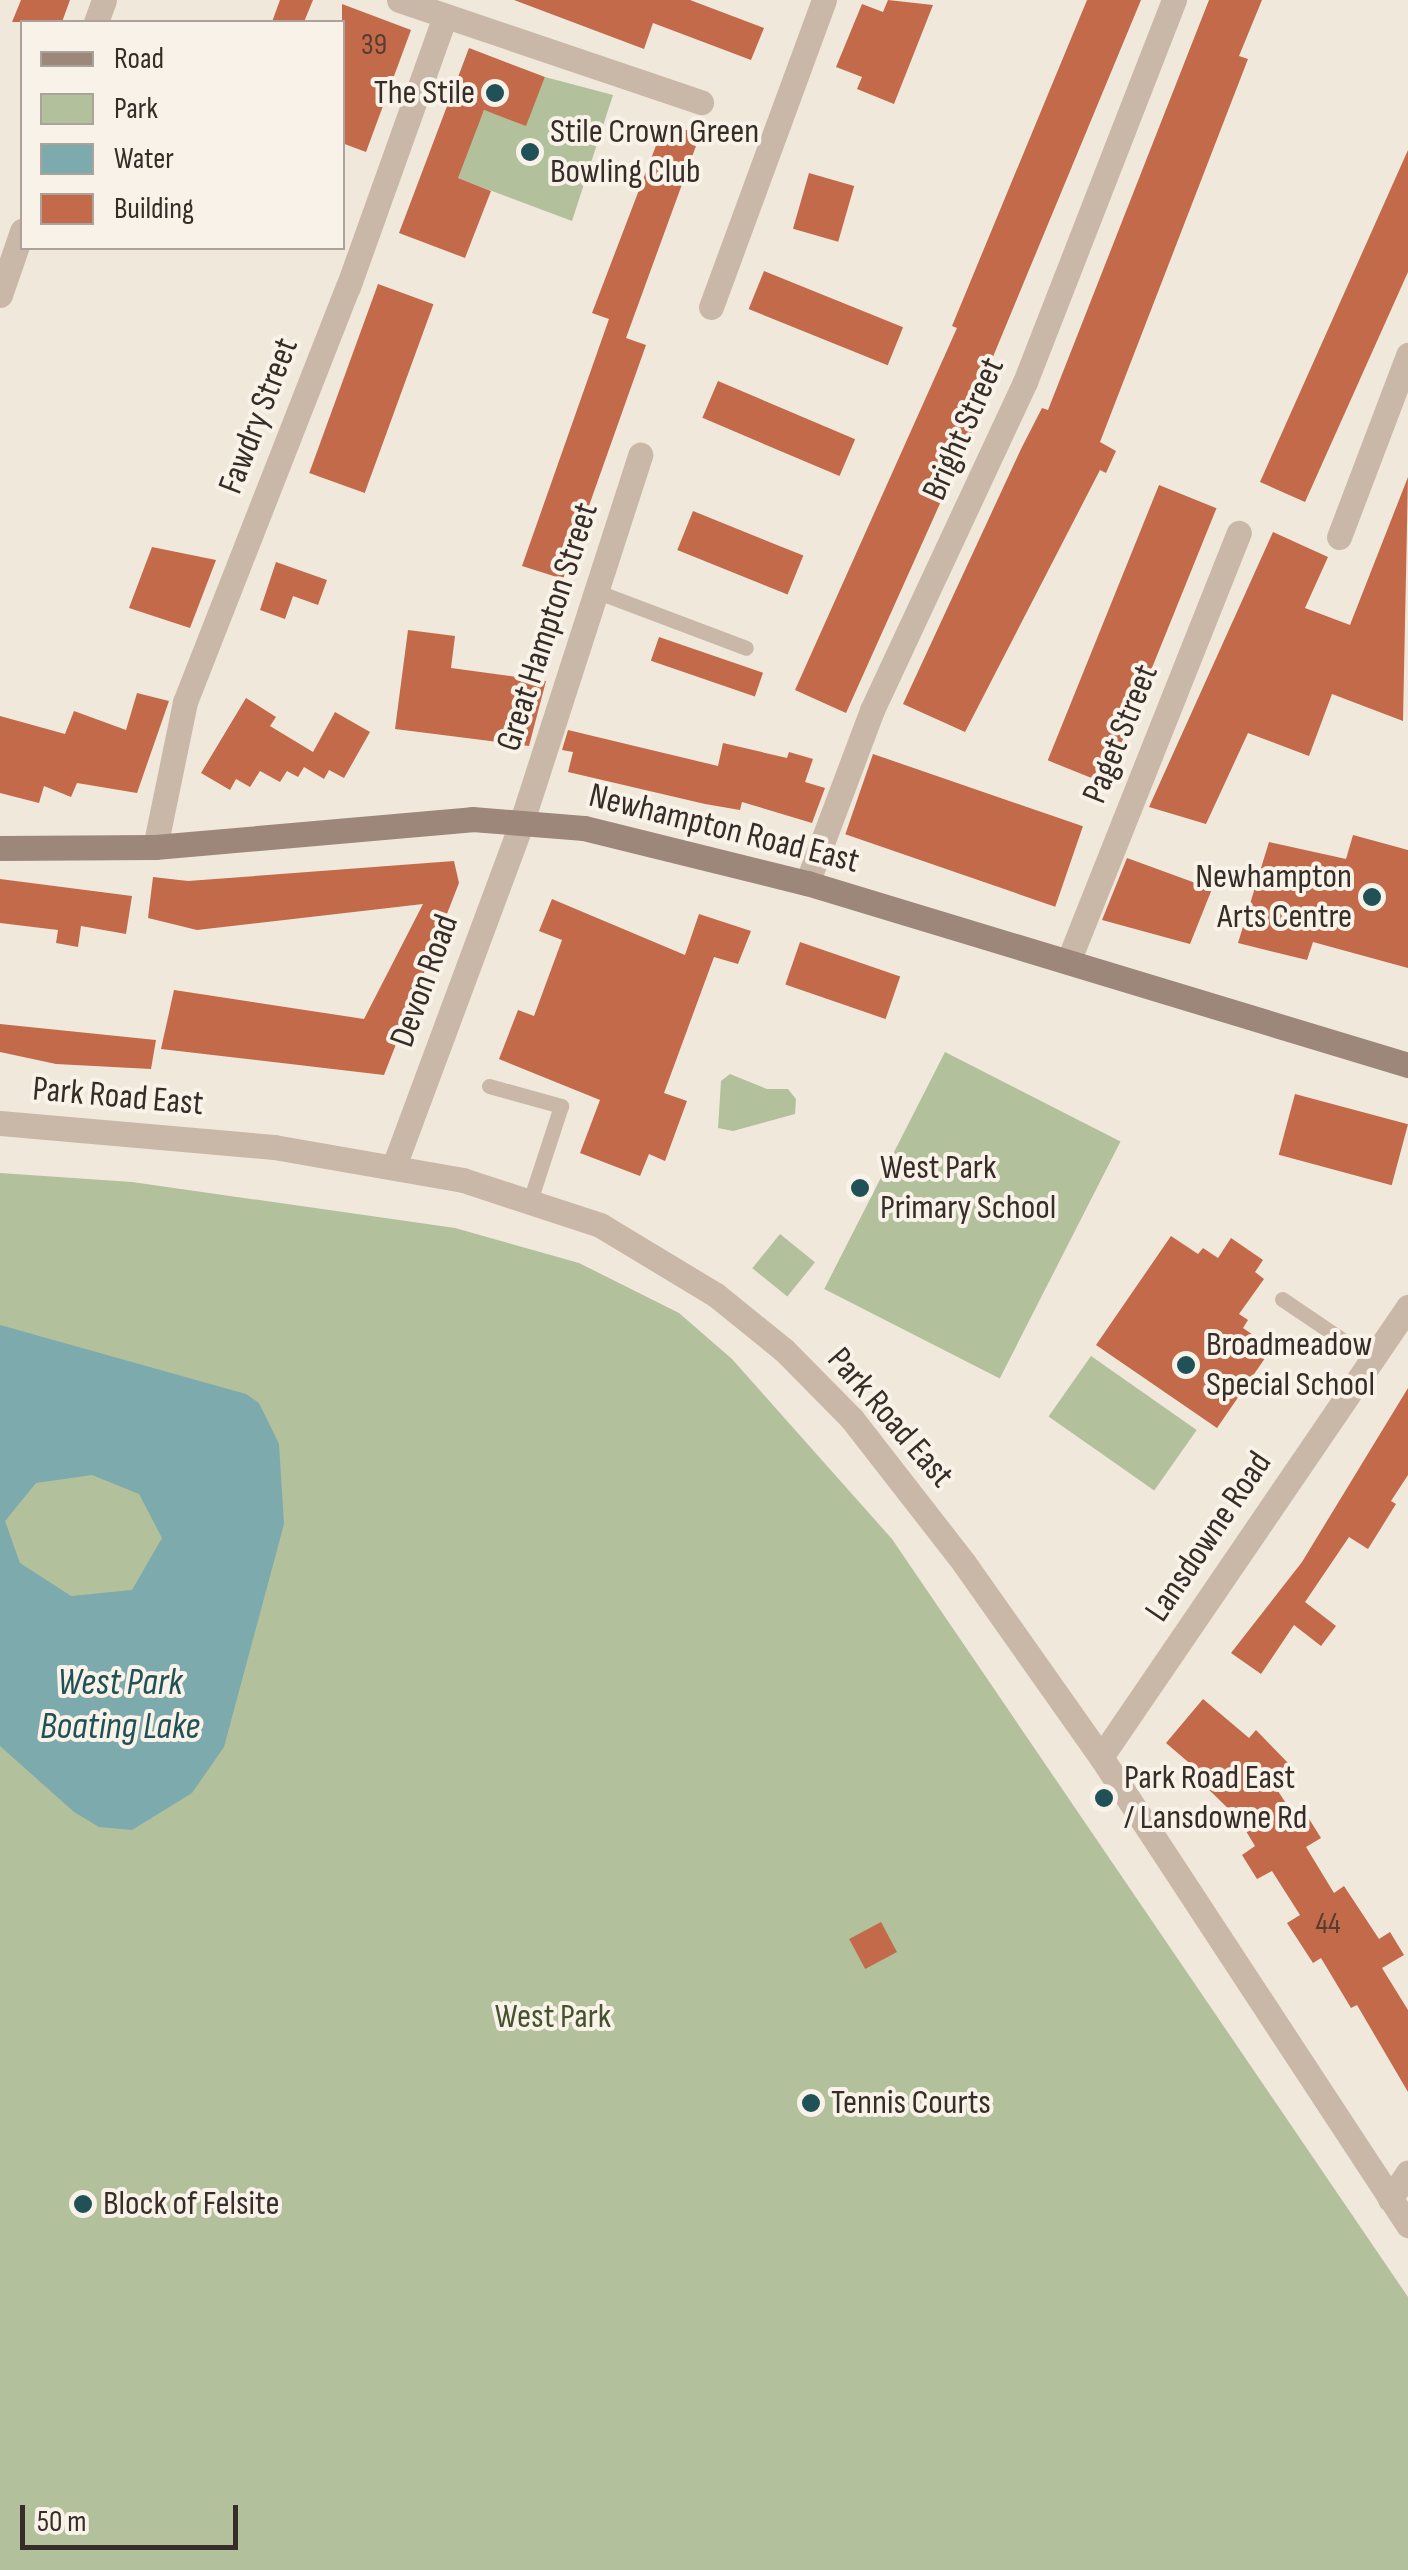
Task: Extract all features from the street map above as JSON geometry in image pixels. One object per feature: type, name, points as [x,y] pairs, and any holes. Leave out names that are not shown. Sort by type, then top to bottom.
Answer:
[{"type":"street","points":[[398,0],[702,102]]},
{"type":"street","points":[[711,307],[824,0]]},
{"type":"street","name":"Bright Street","points":[[807,884],[872,710],[1025,382],[1174,0]]},
{"type":"street","name":"Fawdry Street","points":[[155,846],[185,702],[348,287],[445,16]]},
{"type":"street","points":[[0,296],[20,236]]},
{"type":"street","points":[[1339,537],[1408,355]]},
{"type":"street","name":"Great Hampton Street","points":[[522,821],[640,455]]},
{"type":"street","name":"Paget Street","points":[[1068,962],[1238,533]]},
{"type":"street","name":"Newhampton Road East","points":[[0,848],[155,846],[410,822],[522,821],[584,828],[807,884],[1408,1066]]},
{"type":"street","name":"Devon Road","points":[[394,1166],[522,821]]},
{"type":"street","name":"Park Road East","points":[[0,1124],[220,1141],[394,1166],[531,1198],[655,1252],[784,1350],[909,1490],[1101,1757],[1408,2224]]},
{"type":"street","name":"Lansdowne Road","points":[[1101,1757],[1408,1307]]},
{"type":"street","points":[[1390,2199],[1408,2172]]},
{"type":"lane","points":[[598,592],[746,648]]},
{"type":"lane","points":[[489,1086],[561,1106],[531,1198]]},
{"type":"lane","points":[[1282,1299],[1372,1360]]},
{"type":"green space","name":"Stile Crown Green Bowling Club","points":[[545,77],[613,95],[572,221],[455,177],[484,110],[526,125]]},
{"type":"green space","points":[[945,1052],[1121,1141],[1000,1378],[824,1289]]},
{"type":"green space","points":[[730,1074],[767,1089],[788,1089],[796,1099],[795,1114],[733,1131],[718,1128],[721,1081]]},
{"type":"green space","name":"West Park","points":[[0,1173],[132,1182],[455,1228],[579,1263],[679,1313],[732,1359],[892,1539],[1408,2297],[1408,2570],[0,2570]]},
{"type":"green space","points":[[780,1234],[815,1262],[787,1297],[752,1268]]},
{"type":"green space","points":[[1091,1356],[1197,1430],[1154,1491],[1049,1417]]},
{"type":"water","name":"West Park Boating Lake","points":[[0,1325],[246,1394],[259,1403],[279,1444],[284,1524],[224,1747],[192,1793],[132,1830],[99,1827],[74,1812],[0,1746]],"holes":[[[92,1475],[139,1494],[162,1538],[132,1590],[71,1596],[20,1563],[5,1521],[36,1483]]]},
{"type":"building","points":[[21,0],[70,0],[63,20],[12,22]]},
{"type":"building","points":[[280,0],[313,0],[305,20],[273,20]]},
{"type":"building","points":[[514,0],[690,0],[764,28],[751,60],[653,23],[644,49]]},
{"type":"building","points":[[888,0],[933,5],[894,104],[857,89],[862,77],[836,67],[862,4],[883,12]]},
{"type":"building","points":[[1087,0],[1141,0],[985,376],[995,381],[846,713],[795,690],[957,328],[952,326]]},
{"type":"building","points":[[1209,0],[1262,0],[1239,56],[1248,59],[1100,442],[1116,451],[1106,473],[1100,470],[965,732],[903,704],[1021,449],[1042,408],[1048,410]]},
{"type":"building","points":[[342,4],[411,30],[366,152],[345,144]]},
{"type":"building","points":[[469,48],[545,77],[526,126],[484,110],[458,178],[491,191],[465,258],[399,233]]},
{"type":"building","points":[[665,122],[700,135],[626,338],[646,345],[563,579],[522,566],[609,319],[592,313]]},
{"type":"building","points":[[1408,150],[1408,272],[1305,502],[1260,482]]},
{"type":"building","points":[[809,173],[854,186],[838,242],[793,229]]},
{"type":"building","points":[[764,271],[903,327],[888,365],[749,309]]},
{"type":"building","points":[[378,284],[433,304],[365,493],[309,473]]},
{"type":"building","points":[[718,381],[855,439],[840,476],[702,418]]},
{"type":"building","points":[[1408,477],[1403,721],[1332,694],[1309,756],[1248,733],[1206,824],[1149,807],[1273,532],[1328,557],[1305,608],[1350,625]]},
{"type":"building","points":[[1159,485],[1216,508],[1105,784],[1048,760]]},
{"type":"building","points":[[693,511],[803,556],[788,595],[677,550]]},
{"type":"building","points":[[152,547],[216,560],[190,628],[129,608]]},
{"type":"building","points":[[276,562],[327,580],[318,605],[293,596],[285,619],[260,610]]},
{"type":"building","points":[[408,630],[455,636],[451,668],[546,681],[529,746],[395,729]]},
{"type":"building","points":[[659,637],[763,673],[755,696],[651,661]]},
{"type":"building","points":[[137,693],[169,701],[137,793],[77,783],[71,797],[44,786],[39,803],[0,793],[0,716],[65,734],[74,711],[126,730]]},
{"type":"building","points":[[246,698],[276,717],[270,726],[313,752],[335,712],[370,732],[344,778],[329,770],[324,779],[304,767],[298,777],[287,771],[280,782],[260,771],[250,787],[236,779],[230,790],[201,773]]},
{"type":"building","points":[[568,730],[718,766],[723,743],[787,758],[789,752],[813,759],[805,782],[825,788],[812,823],[742,802],[740,810],[705,804],[568,772],[573,752],[562,750]]},
{"type":"building","points":[[873,754],[1083,826],[1055,907],[845,834]]},
{"type":"building","points":[[1353,835],[1408,850],[1408,968],[1313,942],[1307,960],[1238,943],[1269,842],[1346,859]]},
{"type":"building","points":[[1127,858],[1212,889],[1190,944],[1102,920]]},
{"type":"building","points":[[454,861],[459,883],[384,1075],[161,1049],[174,990],[364,1019],[423,904],[197,930],[148,918],[153,877],[188,881]]},
{"type":"building","points":[[0,879],[132,896],[126,934],[81,926],[78,947],[56,943],[58,930],[0,923]]},
{"type":"building","points":[[552,899],[685,955],[699,914],[751,931],[738,964],[714,957],[664,1093],[687,1101],[665,1161],[649,1154],[640,1176],[580,1153],[600,1100],[499,1059],[518,1010],[534,1016],[562,940],[539,931]]},
{"type":"building","points":[[800,942],[900,977],[886,1019],[785,985]]},
{"type":"building","points":[[0,1024],[156,1040],[151,1069],[56,1064],[0,1052]]},
{"type":"building","points":[[1295,1094],[1408,1124],[1392,1185],[1279,1155]]},
{"type":"building","points":[[1171,1236],[1198,1254],[1203,1248],[1218,1258],[1231,1238],[1263,1260],[1255,1272],[1264,1279],[1239,1314],[1248,1320],[1243,1328],[1272,1348],[1217,1428],[1096,1345]]},
{"type":"building","points":[[1408,1388],[1408,1475],[1391,1501],[1396,1504],[1368,1549],[1349,1537],[1305,1602],[1336,1626],[1321,1646],[1294,1625],[1261,1674],[1231,1653],[1302,1562]]},
{"type":"building","points":[[1203,1699],[1249,1738],[1256,1730],[1292,1767],[1274,1785],[1297,1820],[1306,1814],[1321,1838],[1306,1847],[1334,1893],[1344,1886],[1379,1939],[1390,1932],[1404,1955],[1382,1968],[1408,2010],[1408,2092],[1357,2005],[1351,2008],[1321,1958],[1313,1963],[1287,1923],[1300,1915],[1272,1871],[1257,1879],[1242,1855],[1255,1846],[1238,1818],[1203,1784],[1208,1779],[1166,1743]]},
{"type":"building","points":[[881,1922],[897,1952],[865,1969],[849,1939]]},
{"type":"place","name":"The Stile","points":[[495,93]]},
{"type":"place","name":"Stile Crown Green Bowling Club","points":[[530,152]]},
{"type":"place","name":"Newhampton Arts Centre","points":[[1372,897]]},
{"type":"place","name":"West Park Primary School","points":[[860,1188]]},
{"type":"place","name":"Broadmeadow Special School","points":[[1186,1365]]},
{"type":"place","name":"Park Road East / Lansdowne Rd","points":[[1104,1798]]},
{"type":"place","name":"Tennis Courts","points":[[811,2103]]},
{"type":"place","name":"Block of Felsite","points":[[83,2204]]}]
